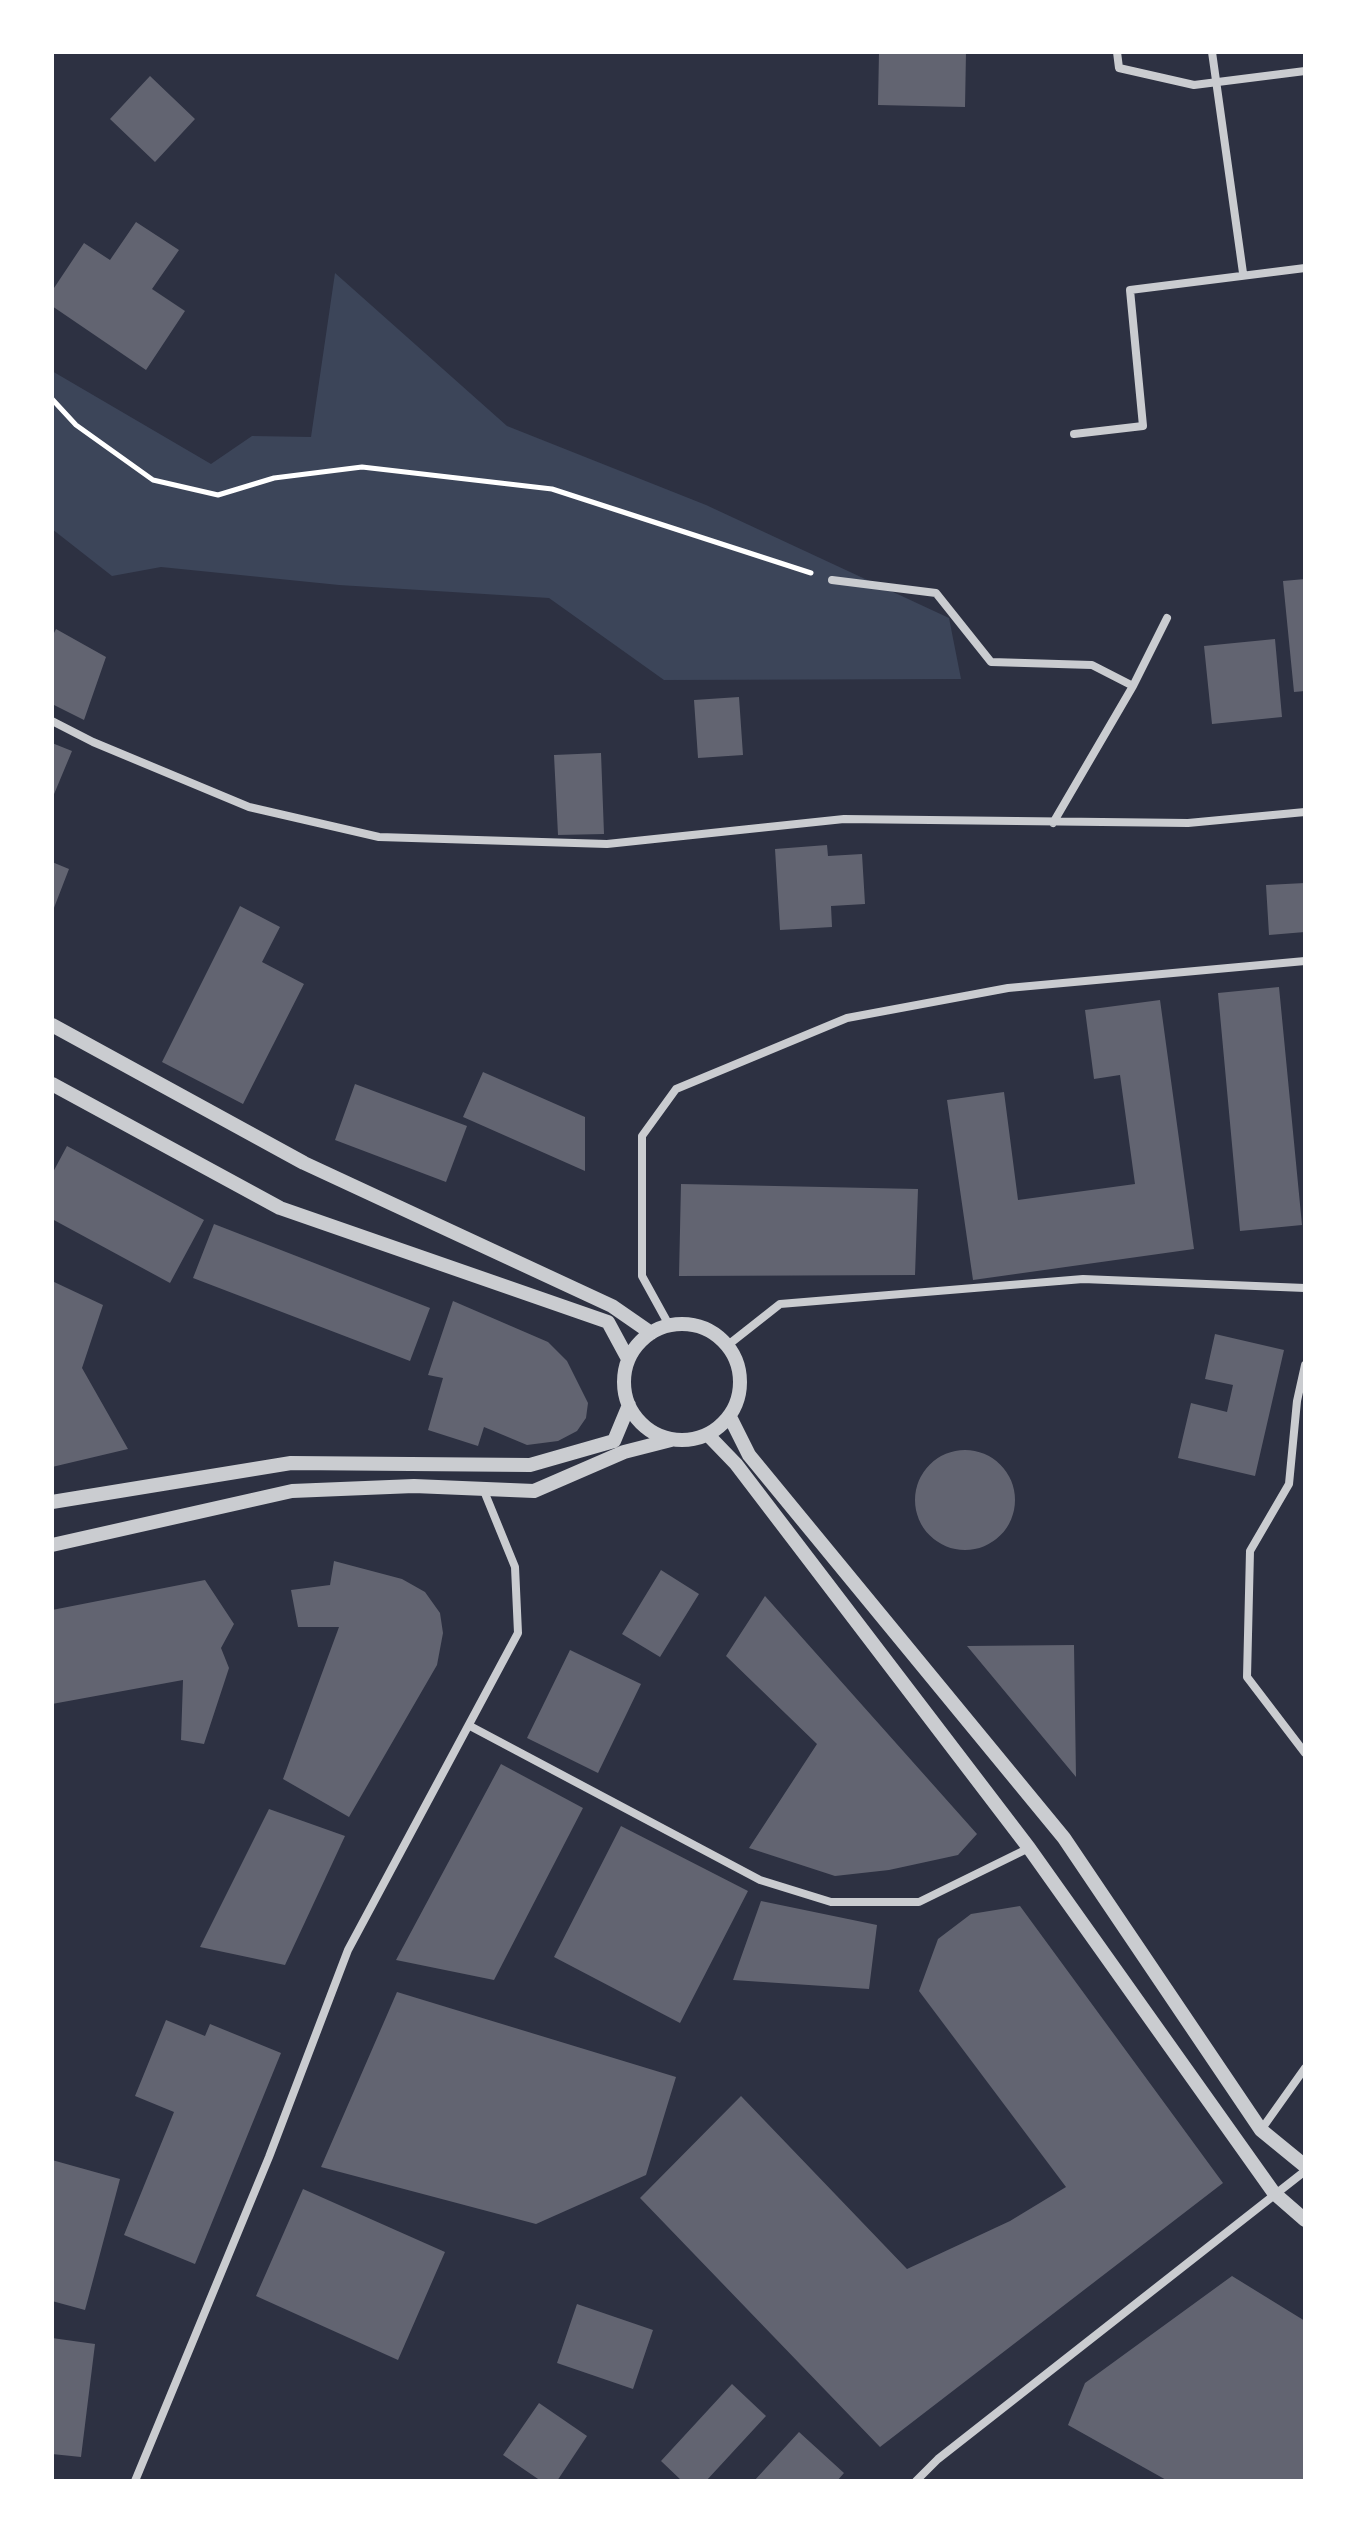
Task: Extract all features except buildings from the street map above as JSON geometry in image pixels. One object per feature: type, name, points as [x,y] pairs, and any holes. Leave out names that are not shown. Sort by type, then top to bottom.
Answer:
[{"type":"street","points":[[1117,52],[1119,68],[1194,85],[1305,71]]},
{"type":"street","points":[[1212,52],[1243,273]]},
{"type":"street","points":[[1074,434],[1143,426],[1130,290],[1243,273],[1305,268]]},
{"type":"street","points":[[832,580],[936,593],[991,662],[1092,665],[1133,686]]},
{"type":"street","points":[[1053,823],[1133,686],[1167,618]]},
{"type":"street","points":[[52,721],[93,742],[249,807],[379,837],[607,844],[844,819],[1188,823],[1305,812]]},
{"type":"street","points":[[669,1325],[642,1276],[642,1136],[676,1089],[847,1018],[1008,988],[1305,961]]},
{"type":"street","points":[[52,1025],[304,1163],[612,1306],[651,1333]]},
{"type":"street","points":[[52,1084],[280,1208],[608,1322],[628,1359]]},
{"type":"street","points":[[728,1345],[780,1304],[1083,1279],[1305,1288]]},
{"type":"street","points":[[52,1545],[292,1491],[414,1486],[534,1491],[624,1452],[671,1440],[690,1441],[708,1435],[730,1417],[739,1399],[741,1381],[737,1362],[728,1345],[701,1326],[669,1325],[651,1333],[628,1359],[624,1390],[629,1405],[646,1428],[671,1440]]},
{"type":"street","points":[[1305,1365],[1297,1401],[1289,1484],[1250,1551],[1247,1677],[1305,1753]]},
{"type":"street","points":[[52,1502],[291,1463],[530,1465],[614,1441],[629,1405]]},
{"type":"street","points":[[730,1417],[749,1455],[1064,1838],[1261,2130],[1305,2168],[938,2459],[916,2481]]},
{"type":"street","points":[[708,1435],[736,1464],[1029,1848],[1274,2193],[1305,2220]]},
{"type":"street","points":[[135,2481],[269,2157],[348,1950],[518,1633],[515,1567],[484,1491]]},
{"type":"street","points":[[470,1726],[760,1880],[831,1902],[919,1902],[1029,1848]]},
{"type":"street","points":[[1261,2130],[1305,2068]]},
{"type":"path","points":[[52,399],[76,425],[153,480],[218,495],[274,478],[362,467],[552,489],[832,580]]},
{"type":"shaded area","points":[[335,273],[507,426],[706,505],[949,618],[961,679],[664,680],[549,598],[339,585],[161,567],[112,576],[52,529],[52,371],[211,464],[252,436],[311,437]]}]
